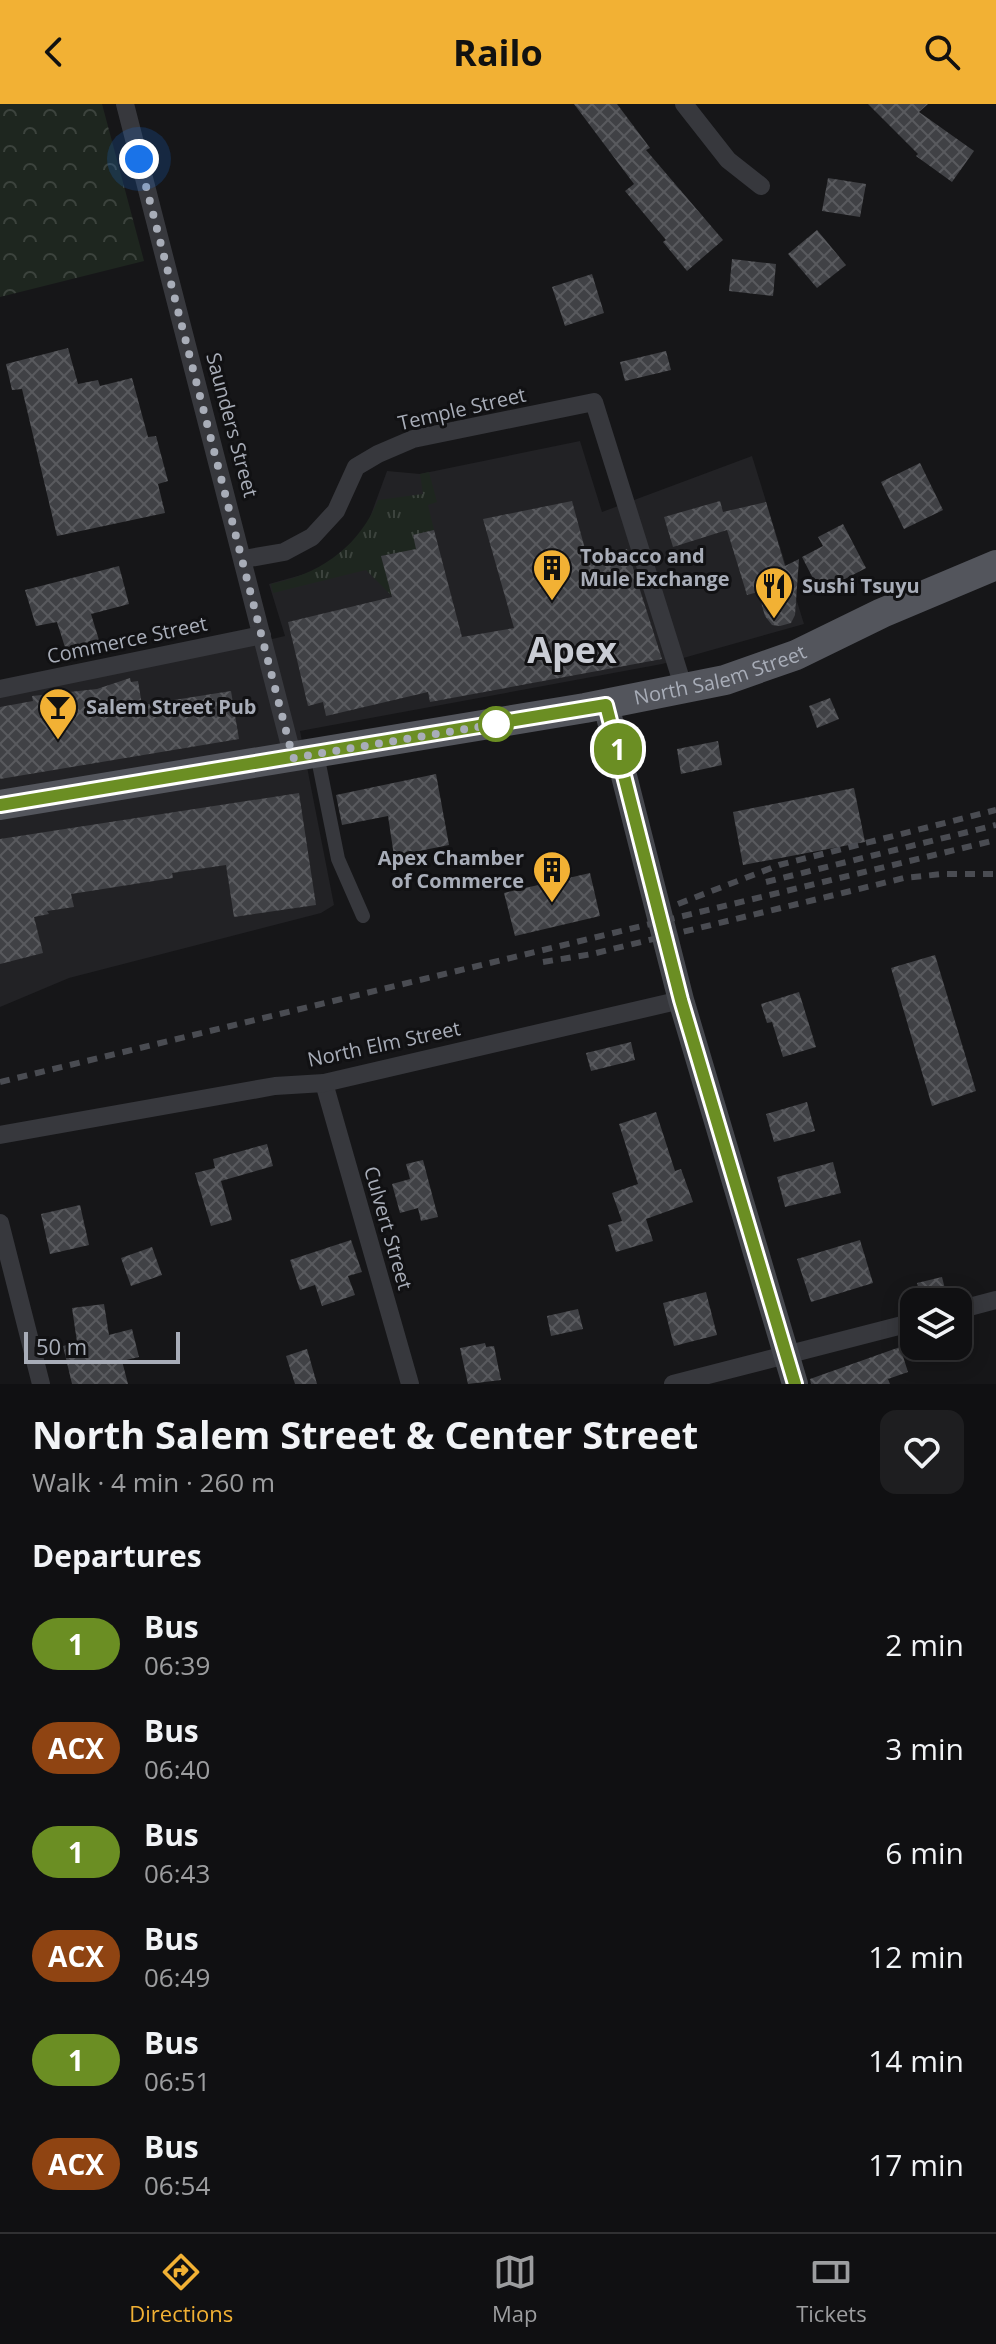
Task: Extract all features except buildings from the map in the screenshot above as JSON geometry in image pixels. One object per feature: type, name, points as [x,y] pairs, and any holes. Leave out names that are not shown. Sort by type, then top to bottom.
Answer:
[{"type":"main road","name":"North Salem Street","points":[[0,805],[606,705],[734,678],[796,655],[882,613],[996,565]]},
{"type":"main road","points":[[606,705],[681,1000],[795,1384]]},
{"type":"street","name":"Saunders Street","points":[[125,104],[262,635],[305,756]]},
{"type":"street","points":[[684,104],[728,160],[761,186]]},
{"type":"street","name":"Temple Street","points":[[244,559],[284,552],[312,537],[336,511],[356,467],[378,454],[413,439],[594,402],[684,689]]},
{"type":"street","name":"Commerce Street","points":[[0,689],[262,635]]},
{"type":"street","points":[[305,756],[338,859],[363,916]]},
{"type":"street","name":"North Elm Street","points":[[0,1135],[275,1086],[324,1083],[681,1000]]},
{"type":"street","name":"Culvert Street","points":[[324,1083],[410,1384]]},
{"type":"street","points":[[0,1223],[41,1384]]},
{"type":"street","points":[[972,1306],[996,1300]]},
{"type":"street","points":[[673,1384],[900,1326]]},
{"type":"shaded area","points":[[580,441],[602,512],[752,456],[804,624],[662,664],[300,731],[334,905],[321,913],[69,978],[0,1007],[0,695],[285,636],[269,584],[312,572],[339,555],[356,539],[369,520],[387,471],[420,474]]},
{"type":"green space","points":[[0,104],[102,104],[144,261],[0,297]]},
{"type":"green space","points":[[429,472],[437,502],[428,505],[434,530],[413,535],[422,573],[408,575],[402,552],[381,556],[393,597],[366,570],[273,593],[271,584],[306,573],[349,545],[370,517],[378,500],[423,494],[420,474]]},
{"type":"railway","points":[[678,904],[779,865],[996,810]]},
{"type":"railway","points":[[766,882],[996,825]]},
{"type":"railway","points":[[0,1082],[996,840]]},
{"type":"railway","points":[[543,962],[592,954],[904,878],[996,874]]},
{"type":"bus line","name":"1","points":[[0,805],[606,705],[681,1000],[795,1384]]},
{"type":"place","name":"Tobacco and Mule Exchange","points":[[552,602]]},
{"type":"place","name":"Sushi Tsuyu","points":[[774,620]]},
{"type":"place","name":"Salem Street Pub","points":[[58,741]]},
{"type":"place","name":"Apex Chamber of Commerce","points":[[552,904]]},
{"type":"district","name":"Apex","points":[[572,650]]},
{"type":"route","points":[[139,159],[293,758],[496,724]]}]
